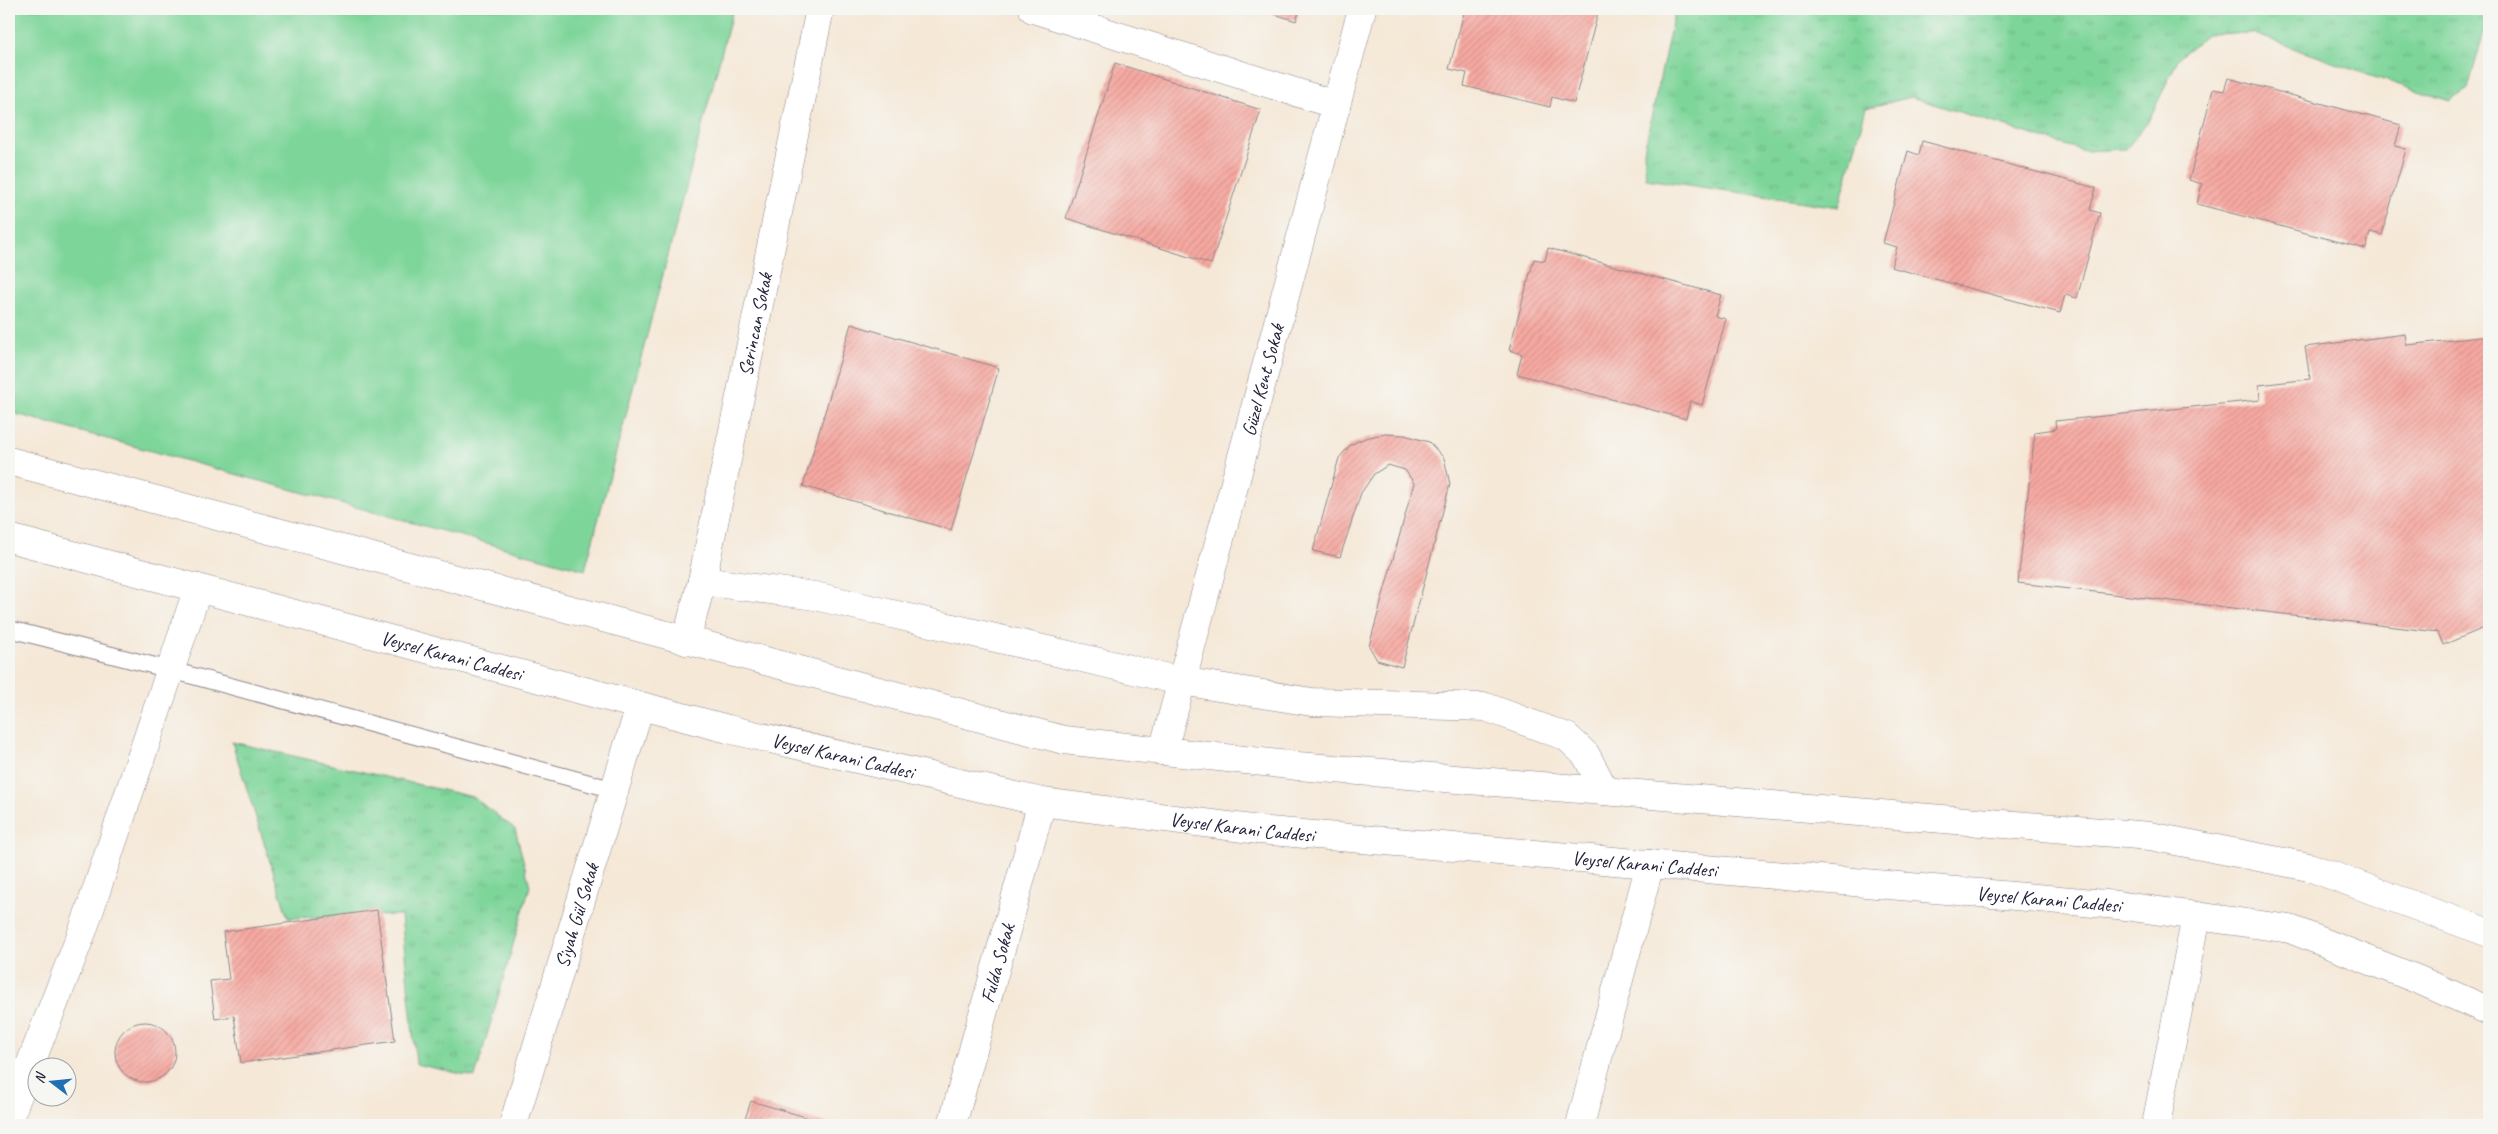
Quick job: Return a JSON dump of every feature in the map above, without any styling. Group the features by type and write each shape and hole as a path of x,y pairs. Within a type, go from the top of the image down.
{"main road":[{"name":"Serincan Sokak","path":"686,641 702,581 820,9"},
{"path":"1033,9 1336,105"},
{"name":"Güzel Kent Sokak","path":"1163,751 1362,9"},
{"path":"9,461 1064,740 1298,766 2150,836 2309,867 2489,933"},
{"name":"Veysel Karani Caddesi","path":"9,538 728,729 1042,802 1259,830 2117,905 2290,929 2419,980 2489,1011"},
{"path":"702,581 815,596 1182,681 1312,702 1486,707 1567,737 1586,755 1605,791"},
{"path":"9,1118 83,930 198,588"},
{"name":"Siyah Gül Sokak","path":"513,1125 640,706"},
{"name":"Fulda Sokak","path":"952,1125 1042,802"},
{"path":"1580,1125 1650,864"},
{"path":"2156,1125 2196,916"}],"lane":[{"path":"9,629 171,670 615,790"}],"green space":[{"path":"9,9 733,9 585,570 9,412"},
{"path":"1675,9 2489,9 2489,13 2468,89 2450,101 2368,75 2252,33 2208,34 2179,57 2148,122 2126,149 2084,151 1911,97 1866,108 1839,207 1646,179 1644,151"},
{"path":"232,742 473,797 515,829 530,886 475,1077 416,1064 401,915 288,918"}],"building":[{"path":"1259,9 1300,9 1296,21"},
{"path":"1465,9 1599,9 1574,103 1552,97 1550,107 1464,86 1467,73 1449,69"},
{"path":"1115,63 1261,110 1211,264 1066,218"},
{"path":"2228,78 2401,125 2395,146 2406,149 2382,235 2370,232 2366,249 2197,204 2202,184 2189,180 2213,89 2224,91"},
{"path":"1922,141 2096,188 2090,210 2100,213 2077,298 2065,295 2060,313 1891,267 1897,247 1883,243 1908,151 1919,155"},
{"path":"1548,248 1721,295 1715,316 1726,319 1702,405 1690,401 1686,419 1517,374 1522,354 1509,350 1534,259 1545,261"},
{"path":"851,324 999,368 951,530 803,486"},
{"path":"2405,334 2407,345 2489,336 2489,626 2443,645 2438,632 2018,583 2035,432 2056,429 2055,421 2260,400 2259,385 2310,379 2305,347"},
{"path":"1384,434 1404,435 1429,442 1444,458 1450,484 1402,667 1377,660 1369,646 1414,483 1405,470 1388,465 1374,474 1361,493 1340,557 1313,551 1339,458 1350,445 1365,438"},
{"path":"377,910 395,1041 241,1063 234,1016 215,1019 210,981 229,979 223,932"},
{"path":"145,1022 162,1027 170,1035 175,1052 170,1069 162,1077 145,1082 128,1077 120,1069 115,1052 120,1035 128,1027"},
{"path":"751,1101 826,1123 825,1125 743,1125"}]}
